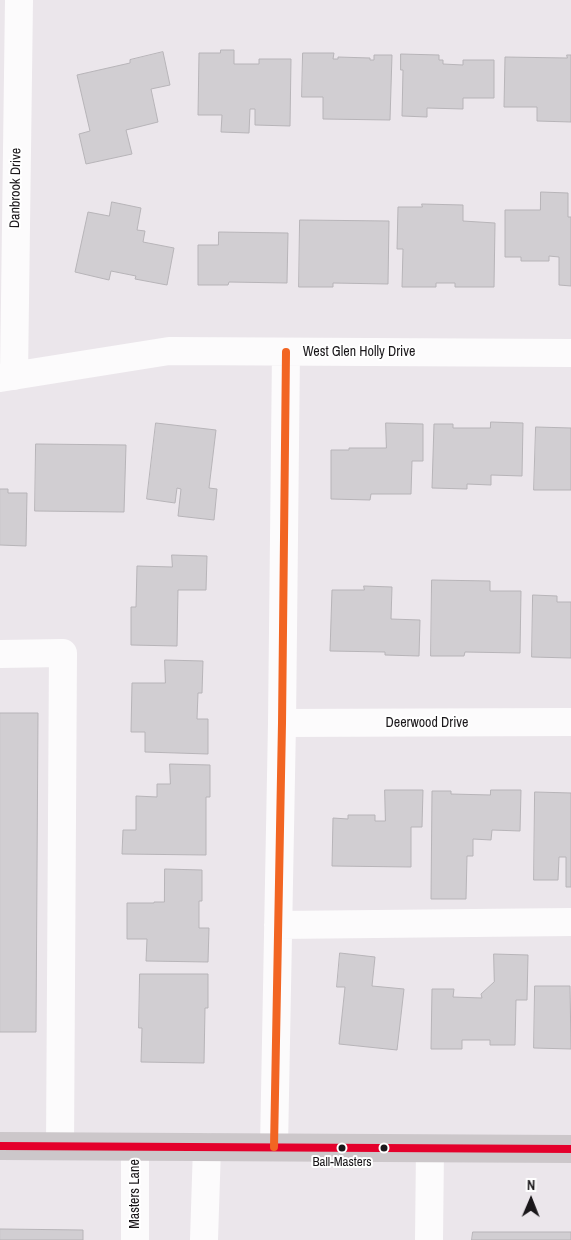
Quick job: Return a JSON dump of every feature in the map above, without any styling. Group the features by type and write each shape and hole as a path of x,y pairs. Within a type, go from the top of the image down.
{"main road":[{"path":"0,1146 571,1149"}],"street":[{"name":"Danbrook Drive","path":"7,377 19,0"},
{"name":"West Glen Holly Drive","path":"7,377 169,351 571,353"},
{"path":"274,1147 282,723 286,352"},
{"path":"0,654 62,653 60,1146"},
{"name":"Deerwood Drive","path":"282,723 571,722"},
{"path":"278,926 571,922"},
{"name":"Masters Lane","path":"135,1147 135,1240"},
{"path":"204,1240 206,1147"},
{"path":"429,1240 430,1149"}],"building":[{"path":"221,50 234,50 234,64 259,64 259,59 291,59 290,126 255,125 255,109 250,109 249,133 221,132 222,115 198,115 199,53 220,53"},
{"path":"163,52 170,85 151,89 158,122 126,130 132,154 86,164 79,134 90,131 77,75 130,63 130,60"},
{"path":"303,53 334,53 333,59 338,59 338,57 370,58 370,60 374,60 374,55 392,55 390,120 323,119 323,97 302,97"},
{"path":"401,54 439,55 439,60 443,60 443,64 463,65 463,60 494,60 494,98 463,98 463,109 427,108 427,117 402,116 403,70 401,70"},
{"path":"567,55 571,55 571,122 537,121 537,107 504,107 505,57 567,58"},
{"path":"541,192 568,193 568,217 571,217 571,286 559,285 559,257 549,256 549,261 521,261 521,257 505,257 505,210 540,210"},
{"path":"112,202 141,208 137,230 145,231 143,242 174,248 167,285 135,279 136,276 111,271 109,280 75,272 88,212 109,216"},
{"path":"422,204 463,205 463,221 495,223 494,287 455,287 455,283 436,283 436,287 402,287 403,249 397,249 398,207 422,207"},
{"path":"300,220 389,221 388,284 333,283 333,287 299,287"},
{"path":"219,232 288,233 287,283 229,282 228,285 198,285 198,245 218,245"},
{"path":"491,422 523,423 522,476 491,475 491,485 467,484 467,489 432,488 434,424 453,424 453,428 490,428"},
{"path":"156,423 216,430 209,488 217,489 214,520 178,516 181,489 177,488 175,503 147,499"},
{"path":"386,423 423,424 423,461 412,461 411,494 371,494 370,500 331,499 331,450 386,448"},
{"path":"536,427 571,428 571,490 534,490"},
{"path":"36,444 126,445 124,512 35,511"},
{"path":"0,489 8,489 8,493 27,493 26,546 0,545"},
{"path":"172,555 207,556 206,590 178,590 177,646 131,645 131,607 136,607 137,566 172,567"},
{"path":"432,580 490,581 490,591 521,591 520,653 465,652 464,656 431,656"},
{"path":"364,586 392,587 391,619 420,620 419,656 385,655 385,652 330,651 332,590 364,590"},
{"path":"533,595 557,596 557,602 571,602 571,658 532,657"},
{"path":"165,660 203,661 202,693 198,693 197,719 208,719 208,754 145,752 145,732 131,732 132,683 165,683"},
{"path":"0,713 38,713 36,1032 0,1032"},
{"path":"170,764 210,765 210,797 206,797 206,855 122,854 123,830 136,830 136,796 157,797 157,784 170,784"},
{"path":"385,790 423,790 422,827 411,827 411,867 332,866 333,818 348,819 348,815 375,815 375,821 385,821"},
{"path":"491,790 521,790 520,831 492,830 491,840 473,839 473,856 467,856 466,899 431,899 432,791 451,791 451,794 490,795"},
{"path":"535,792 571,793 571,887 566,887 566,857 559,857 558,880 534,880"},
{"path":"165,869 202,870 202,901 199,901 199,928 209,928 208,962 146,961 147,939 127,939 127,903 164,902"},
{"path":"340,953 375,957 372,986 404,989 397,1050 339,1044 345,987 337,987"},
{"path":"494,954 528,955 527,1000 516,1000 515,1045 490,1045 490,1040 462,1040 462,1049 431,1049 432,989 454,989 453,997 482,998 481,994 494,982"},
{"path":"140,974 208,974 208,1008 205,1008 204,1063 141,1062 142,1028 139,1028"},
{"path":"535,986 570,986 571,1049 534,1048"},
{"path":"0,1229 83,1230 83,1240 0,1240"},
{"path":"473,1232 571,1232 571,1240 472,1240"}],"transit line":[{"path":"274,1147 282,723 286,352"},
{"path":"0,1146 571,1149"}],"place":[{"name":"Ball-Masters","path":"342,1148"}]}
